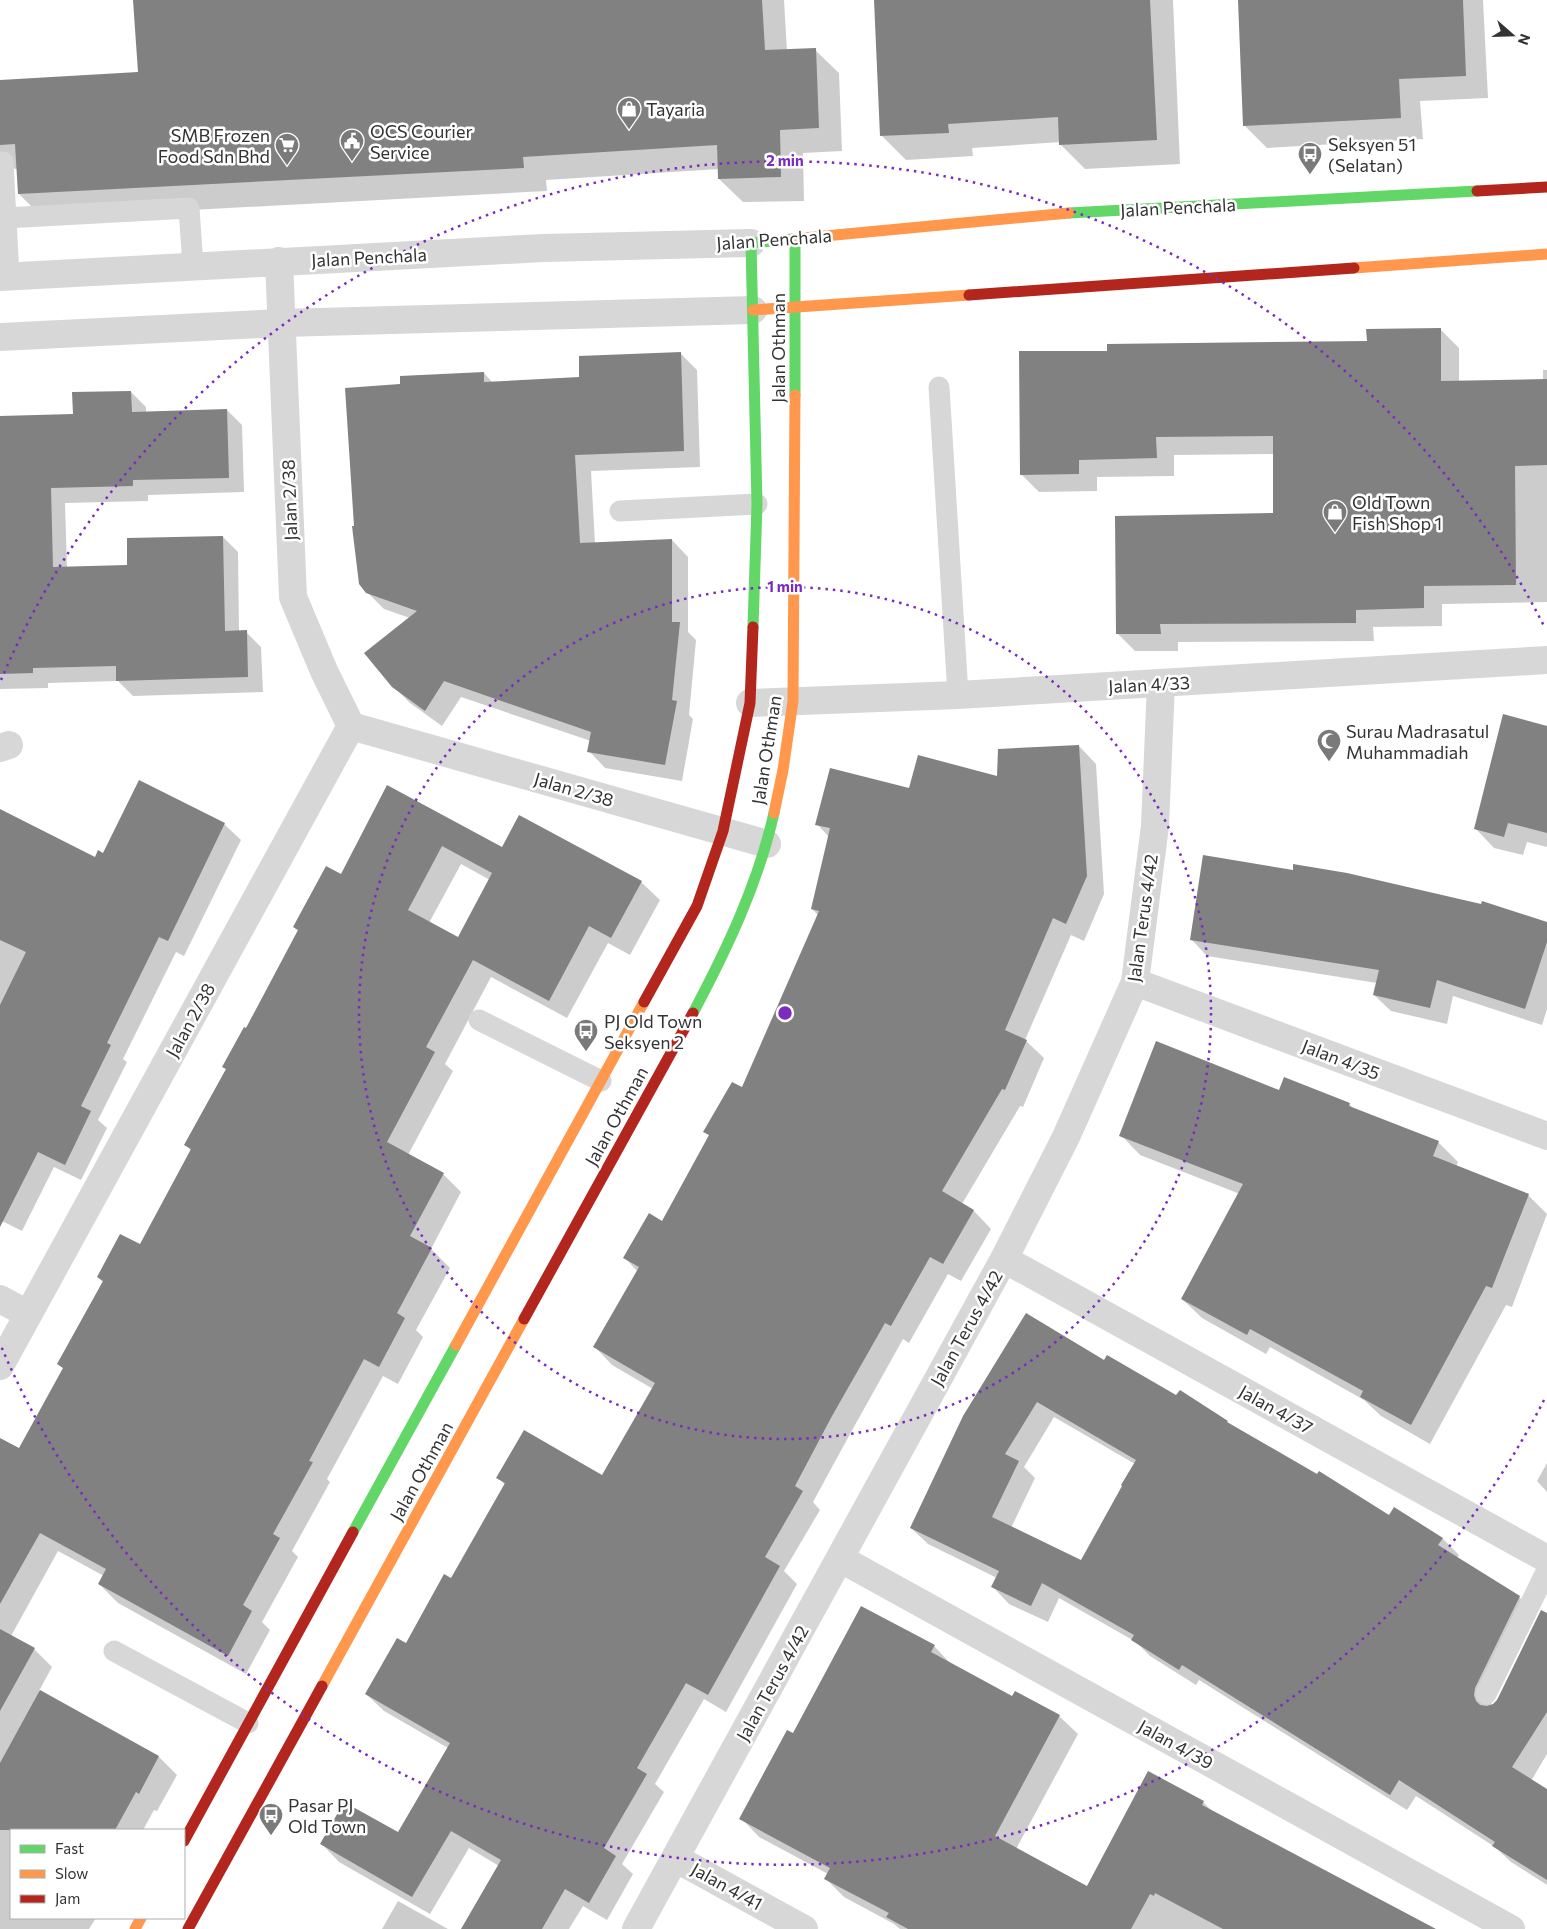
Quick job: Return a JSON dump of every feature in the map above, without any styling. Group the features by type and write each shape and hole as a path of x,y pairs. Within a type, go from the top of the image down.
{"main road":[{"name":"Jalan Penchala","path":"751,243 1046,214 1547,187"},
{"name":"Jalan Othman","path":"188,1929 694,1011 744,912 767,844 783,770 793,701 795,240"},
{"name":"Jalan Othman","path":"185,1839 697,906 723,831 750,704 757,504 751,243"},
{"path":"753,310 1547,254"}],"street":[{"name":"Jalan Penchala","path":"4,277 543,248 751,243"},
{"name":"Jalan 2/38","path":"279,261 293,597 324,671 351,726 767,844"},
{"path":"0,337 282,323 753,310"},
{"name":"Jalan 4/33","path":"750,704 958,695 1547,660"},
{"name":"Jalan Terus 4/42","path":"636,1929 841,1559 1004,1259 1066,1137 1135,982 1155,826 1161,683"},
{"name":"Jalan 2/38","path":"0,1366 351,726"},
{"name":"Jalan 4/35","path":"1135,982 1547,1136"},
{"name":"Jalan 4/37","path":"1004,1259 1547,1559"},
{"path":"0,1299 28,1314"},
{"name":"Jalan 4/39","path":"841,1559 1511,1929"},
{"name":"Jalan 4/41","path":"675,1858 804,1929"}],"lane":[{"path":"3,162 5,218 4,277"},
{"path":"5,218 189,208 193,266"},
{"path":"939,387 958,695"},
{"path":"620,511 757,504"},
{"path":"479,1020 601,1081"},
{"path":"1486,1694 1547,1570"},
{"path":"114,1651 248,1723"}],"building":[{"path":"133,0 762,0 765,50 816,48 819,128 780,130 781,177 718,179 717,145 523,157 524,168 18,194 15,144 0,145 0,80 138,72"},
{"path":"874,0 1150,0 1157,140 1059,145 1058,117 948,124 949,133 880,136"},
{"path":"1238,0 1463,0 1466,76 1399,79 1401,118 1243,126"},
{"path":"1441,328 1441,381 1547,379 1547,465 1515,466 1516,585 1424,586 1424,608 1356,610 1356,623 1160,624 1161,634 1116,634 1115,516 1273,513 1273,436 1156,437 1157,458 1079,460 1079,474 1020,475 1019,351 1107,351 1107,344 1367,341 1366,329"},
{"path":"681,352 684,451 575,455 580,543 672,539 672,622 680,622 672,700 677,701 665,765 587,752 591,732 444,681 425,711 392,687 364,653 417,611 366,593 359,584 352,526 354,526 345,388 400,384 400,376 484,372 484,382 579,377 579,356"},
{"path":"131,391 132,412 227,409 229,478 133,480 133,486 51,488 53,567 127,565 127,538 223,536 225,631 247,630 248,677 116,681 116,666 33,668 33,673 0,674 0,416 73,414 72,392"},
{"path":"1503,714 1547,726 1547,833 1508,823 1504,837 1474,829"},
{"path":"1079,745 1087,876 1066,924 1053,918 1005,1030 1027,1040 1005,1090 1002,1089 942,1191 974,1210 943,1264 930,1257 891,1326 885,1323 832,1416 795,1486 803,1491 765,1557 780,1566 708,1695 686,1683 637,1768 647,1774 604,1848 616,1856 589,1903 565,1889 542,1929 461,1929 501,1860 451,1831 412,1897 320,1844 344,1802 398,1832 450,1743 365,1694 397,1638 406,1643 444,1574 451,1578 505,1483 496,1478 524,1430 602,1475 655,1383 593,1347 639,1267 623,1258 649,1213 662,1221 709,1135 703,1132 732,1082 742,1087 819,911 811,909 830,828 815,825 830,768 909,788 918,755 997,776 998,749"},
{"path":"139,780 225,823 168,941 159,937 107,1043 111,1045 81,1106 91,1111 65,1165 38,1152 0,1227 0,1005 26,952 0,940 0,809 95,857 98,850 103,853"},
{"path":"387,785 502,847 519,815 642,881 611,938 589,926 549,1001 473,960 426,1047 435,1052 387,1142 444,1173 410,1236 432,1248 397,1313 405,1318 379,1367 364,1359 309,1461 313,1462 273,1534 280,1538 243,1605 252,1611 228,1656 98,1584 106,1569 40,1533 0,1604 0,1438 19,1448 63,1368 57,1364 103,1281 97,1277 120,1234 140,1244 191,1149 184,1145 226,1069 222,1067 244,1027 246,1028 298,930 293,927 326,866 341,874","holes":["442,846 492,873 458,937 408,910"]},
{"path":"1203,855 1293,870 1293,864 1347,873 1481,904 1482,901 1547,922 1547,942 1525,1009 1437,980 1430,1008 1373,995 1379,970 1190,940"},
{"path":"1156,1041 1279,1090 1284,1077 1350,1103 1349,1106 1439,1141 1433,1156 1529,1194 1492,1288 1486,1286 1411,1425 1360,1397 1363,1391 1250,1329 1247,1335 1181,1299 1243,1184 1119,1136"},
{"path":"1026,1313 1104,1360 1107,1355 1176,1395 1180,1390 1227,1422 1317,1474 1319,1471 1389,1515 1394,1507 1443,1538 1438,1545 1520,1596 1475,1688 1474,1695 1480,1705 1487,1706 1497,1700 1541,1610 1547,1613 1547,1712 1512,1767 1547,1789 1547,1880 1492,1846 1495,1842 1399,1780 1390,1795 1182,1665 1179,1670 1131,1640 1134,1635 1042,1583 1031,1606 991,1587 999,1571 910,1528 963,1416","holes":["1037,1402 1136,1460 1081,1560 992,1517 1019,1461 1005,1454"]},
{"path":"861,1606 935,1645 931,1652 1012,1696 1015,1691 1060,1715 995,1836 1087,1886 1148,1771 1204,1801 1202,1805 1436,1929 1223,1929 1155,1893 1154,1896 1150,1894 1131,1929 908,1929 886,1917 889,1913 824,1879 830,1868 739,1819 787,1730 793,1733"},
{"path":"0,1629 35,1648 0,1711"},
{"path":"40,1690 159,1756 139,1794 136,1792 116,1829 0,1830 0,1763"}],"traffic: fast":[{"path":"1069,213 1477,191"},
{"path":"753,627 757,504 751,243 793,239"},
{"path":"795,240 795,395"},
{"path":"693,1013 718,965 740,916 759,865 774,813"},
{"path":"353,1532 456,1345"}],"traffic: slow":[{"path":"793,239 1069,213"},
{"path":"1354,268 1547,254"},
{"path":"753,310 969,295"},
{"path":"774,813 783,770 793,701 795,395"},
{"path":"456,1345 644,1002"},
{"path":"322,1686 524,1319"},
{"path":"135,1929 140,1919"}],"traffic: jam":[{"path":"1477,191 1547,187"},
{"path":"969,295 1354,268"},
{"path":"644,1002 697,906 723,831 750,703 753,627"},
{"path":"524,1319 693,1013"},
{"path":"185,1839 353,1532"},
{"path":"188,1929 322,1686"}],"place":[{"name":"Tayaria","path":"629,130"},
{"name":"OCS Courier Service","path":"352,162"},
{"name":"SMB Frozen Food Sdn Bhd","path":"287,166"},
{"name":"Seksyen 51 (Selatan)","path":"1310,175"},
{"name":"Old Town Fish Shop 1","path":"1335,533"},
{"name":"Surau Madrasatul Muhammadiah","path":"1329,762"},
{"name":"PJ Old Town Seksyen 2","path":"586,1052"},
{"name":"Pasar PJ Old Town","path":"271,1836"}]}
